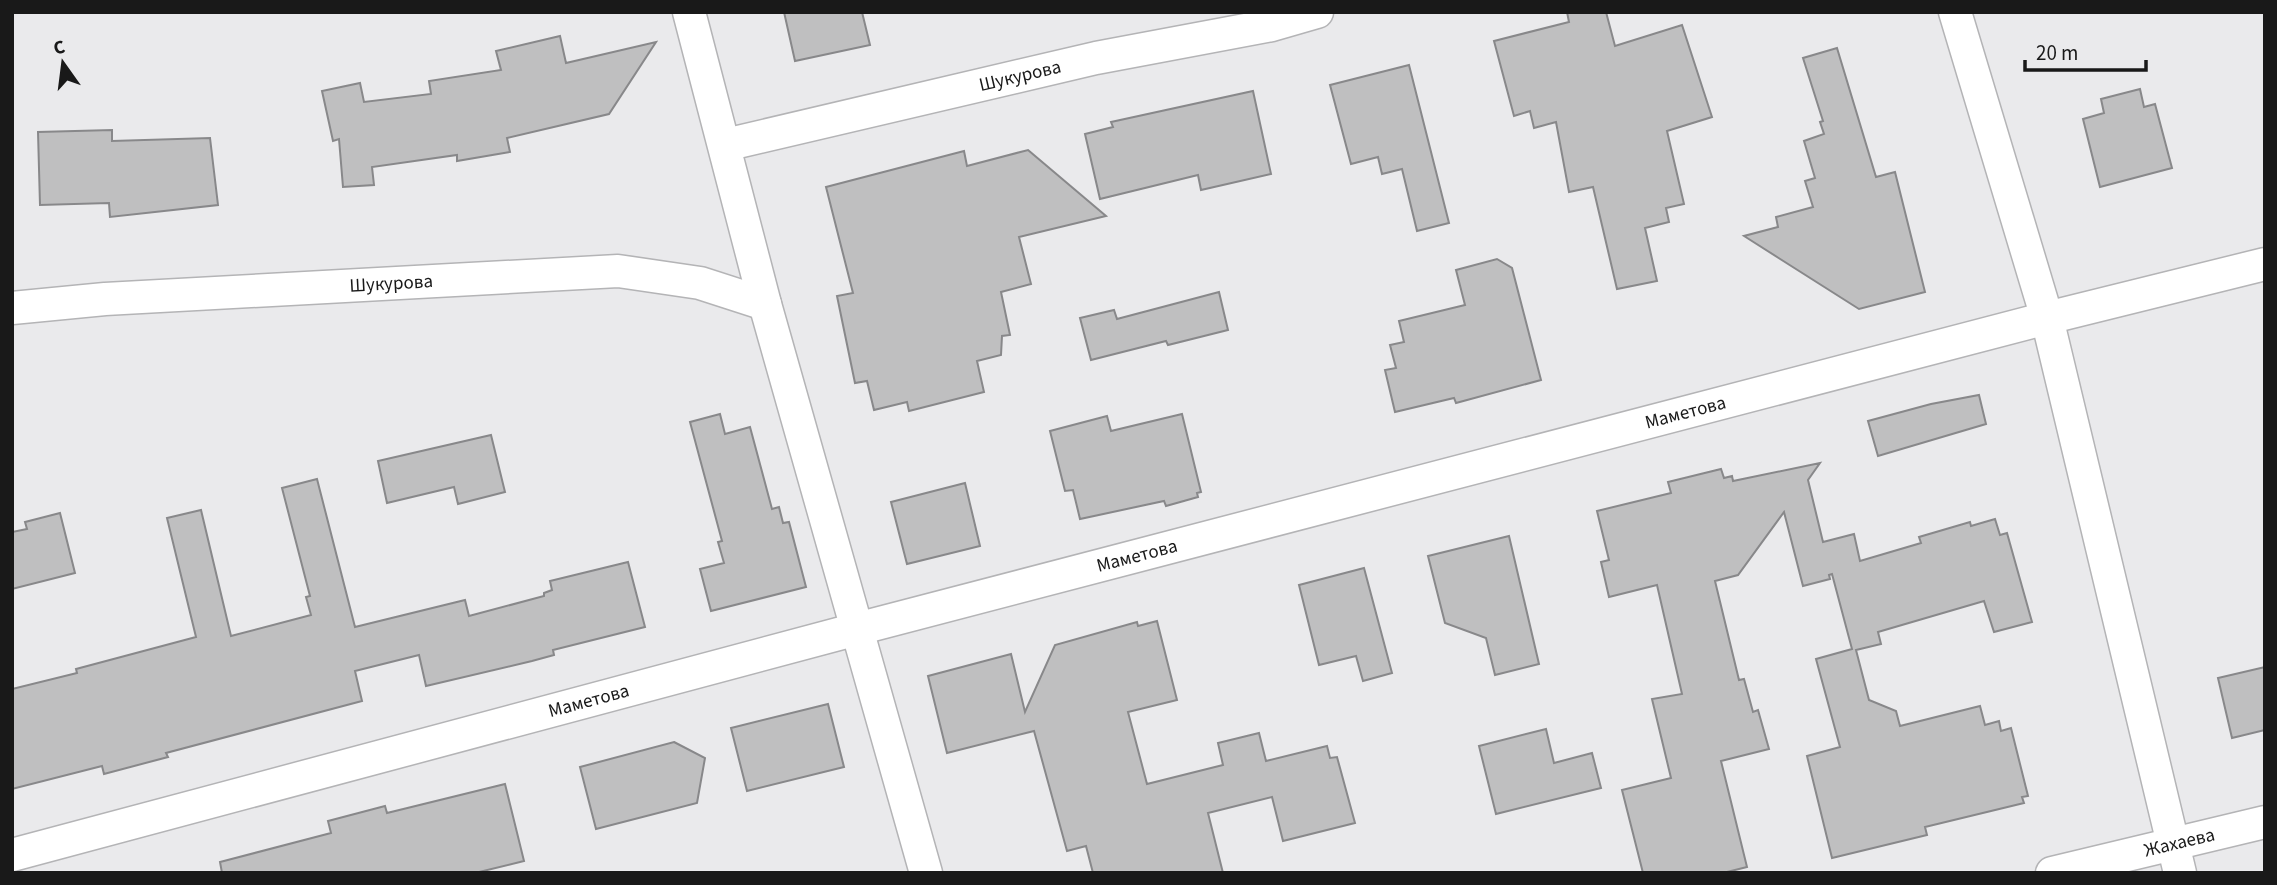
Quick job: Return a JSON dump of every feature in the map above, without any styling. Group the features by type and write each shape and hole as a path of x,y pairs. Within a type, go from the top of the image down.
{"street":[{"path":"689,12 765,304 926,873"},
{"name":"Шукурова","path":"725,145 1096,58 1272,25 1317,12"},
{"path":"1955,12 2047,318 2177,858"},
{"name":"Маметова","path":"12,855 858,629 2047,318 2265,264"},
{"name":"Шукурова","path":"12,308 119,298 618,271 700,282 765,304"},
{"name":"Жахаева","path":"2052,873 2177,858 2265,821"}],"building":[{"path":"784,12 862,12 870,45 795,61"},
{"path":"1567,12 1606,12 1615,46 1682,25 1712,117 1667,131 1684,204 1666,208 1669,222 1645,228 1657,281 1617,289 1593,187 1569,192 1556,122 1534,128 1530,111 1514,116 1494,41 1569,22"},
{"path":"560,36 566,63 656,42 609,114 507,138 510,152 457,161 457,155 372,167 374,185 343,187 339,139 333,141 322,91 360,83 364,102 431,94 429,81 501,70 496,51"},
{"path":"1837,48 1876,177 1895,172 1925,292 1859,309 1744,236 1778,227 1776,217 1813,207 1805,181 1815,178 1804,141 1824,134 1820,122 1823,121 1803,58"},
{"path":"1409,65 1449,223 1417,231 1402,169 1382,174 1378,157 1351,164 1330,85"},
{"path":"2140,89 2144,107 2155,104 2172,168 2100,187 2083,119 2104,113 2101,99"},
{"path":"1253,91 1271,174 1201,190 1198,175 1100,199 1085,134 1113,127 1111,122"},
{"path":"112,130 112,141 210,138 218,205 110,217 109,203 40,205 38,132"},
{"path":"1028,150 1106,216 1019,237 1031,284 1001,292 1010,335 1002,336 1001,355 977,361 984,392 909,411 907,402 874,410 867,381 855,383 837,296 853,293 826,187 964,151 967,166"},
{"path":"1497,259 1512,268 1541,380 1456,403 1454,398 1395,412 1385,370 1396,368 1390,345 1404,342 1399,321 1465,305 1456,270"},
{"path":"1219,292 1228,330 1168,345 1166,341 1091,360 1080,318 1114,310 1117,319"},
{"path":"1979,395 1986,424 1878,456 1868,421 1931,404"},
{"path":"720,414 725,434 750,427 772,509 779,507 783,523 789,522 806,587 711,611 700,569 724,563 718,542 722,541 690,422"},
{"path":"1182,414 1201,492 1197,493 1198,497 1166,506 1164,501 1080,519 1073,490 1065,491 1050,431 1107,416 1111,431"},
{"path":"491,435 505,492 458,504 454,487 387,503 378,461"},
{"path":"1820,463 1808,480 1823,542 1854,534 1860,561 1921,543 1919,537 1970,522 1971,526 1995,519 2000,535 2007,533 2032,622 1994,632 1984,601 1878,632 1881,644 1856,650 1869,700 1896,711 1900,726 1980,706 1985,725 1999,721 2001,731 2011,728 2028,796 2022,797 2024,803 1925,827 1927,835 1832,858 1807,756 1840,747 1816,659 1852,649 1832,574 1829,575 1830,579 1803,586 1784,512 1738,575 1715,581 1739,680 1744,679 1753,712 1758,710 1769,749 1721,761 1747,867 1723,873 1643,873 1622,790 1671,778 1652,699 1682,694 1657,585 1609,597 1601,562 1609,560 1597,511 1671,493 1668,482 1721,469 1724,478 1732,476 1733,481"},
{"path":"317,479 355,627 465,600 469,616 544,596 544,593 552,590 550,581 628,562 645,627 553,650 554,655 532,661 426,686 419,655 355,671 362,701 166,753 168,757 104,774 102,766 12,789 12,689 77,673 76,669 196,637 167,518 201,510 231,636 311,615 306,597 310,596 282,488"},
{"path":"965,483 980,546 907,564 891,502"},
{"path":"60,513 75,573 12,589 12,532 27,529 25,522"},
{"path":"1509,536 1539,664 1495,675 1486,638 1445,623 1428,556"},
{"path":"1364,568 1392,673 1363,681 1356,656 1319,665 1299,585"},
{"path":"1157,621 1177,700 1128,712 1147,784 1223,765 1218,743 1259,733 1266,761 1327,746 1330,758 1337,757 1355,823 1283,841 1272,797 1208,813 1223,873 1093,873 1086,846 1067,851 1034,731 947,753 928,676 1011,654 1025,712 1055,645 1137,622 1138,626"},
{"path":"2265,667 2265,730 2232,738 2218,678"},
{"path":"828,704 844,767 747,791 731,728"},
{"path":"1546,729 1554,763 1592,753 1601,788 1496,814 1479,746"},
{"path":"674,742 705,758 697,803 596,829 580,767"},
{"path":"505,784 524,861 475,873 222,873 220,862 331,833 328,821 385,806 387,813"}]}
